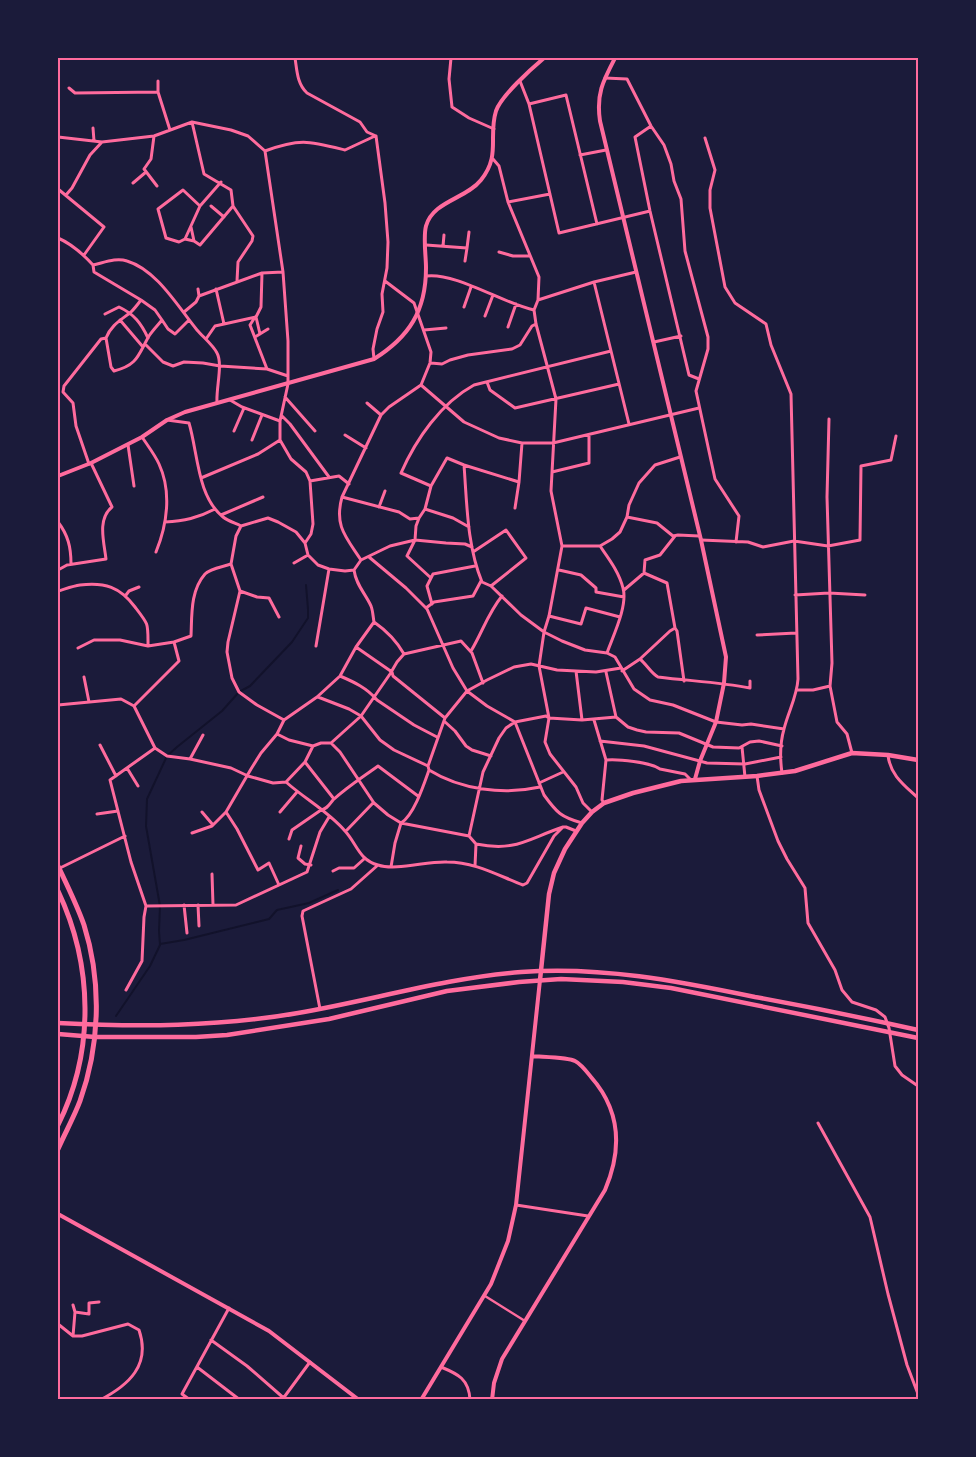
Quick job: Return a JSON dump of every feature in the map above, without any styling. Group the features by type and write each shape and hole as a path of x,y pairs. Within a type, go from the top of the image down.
{"highway":[{"path":"58,868 78,909 88,942 95,979 96,1025 88,1075 80,1100 58,1149"},
{"path":"58,891 68,915 81,964 85,1008 84,1036 78,1074 71,1097 58,1125"}],"main road":[{"path":"540,980 551,883 576,831 592,812 604,803 633,792 693,780 757,776 795,771 852,754 888,755 918,760"},
{"path":"58,1023 96,1025 210,1024 262,1019 474,977 542,971 566,971 644,976 918,1030"},
{"path":"58,1034 95,1037 227,1036 324,1020 447,991 540,980 566,979 644,984 918,1038"}],"street":[{"path":"295,58 299,81 307,93 360,122 367,132 376,136"},
{"path":"451,58 449,79 452,107 469,118 494,129"},
{"path":"58,476 90,464 142,437 167,420 217,402 374,359 390,349 405,335 418,313 426,276 426,226 436,210 468,191 480,181 493,159 494,129 500,102 544,58"},
{"path":"606,760 641,763 685,774 693,780 716,722 724,683 726,657 700,538 598,110 598,100 605,78 616,58"},
{"path":"605,78 627,80 651,126 664,145 681,199 685,251 708,337 708,349 696,391 715,479 739,516 736,542"},
{"path":"158,81 158,92 170,130"},
{"path":"520,82 529,104 559,233 650,211"},
{"path":"69,88 75,93 158,92"},
{"path":"529,104 566,95 597,224"},
{"path":"192,122 204,174 221,182 231,190 233,206 253,236 252,241 238,262 237,281"},
{"path":"58,137 102,142 154,136 192,122 231,130 248,136 265,152 283,272 288,341 288,384 280,421 280,440 291,460 306,472 310,481 313,524 311,534 305,543"},
{"path":"651,126 635,137 650,211 689,375 699,379"},
{"path":"93,128 94,141"},
{"path":"154,136 151,159 144,169 157,186"},
{"path":"265,152 287,143 299,141 345,150 376,136"},
{"path":"374,359 375,339 383,312 382,294 387,268 385,203 376,136"},
{"path":"705,138 716,170 710,190 710,208 725,287 735,303 766,324 771,345 791,394 798,679 797,690 784,729 781,757 782,773"},
{"path":"66,195 72,188 90,155 102,142"},
{"path":"580,155 606,150"},
{"path":"493,159 499,166 508,202 539,277 538,300 534,310 556,399 550,491 562,546 559,570 544,632 539,666 549,718 545,742 547,749 576,787 583,803 592,812"},
{"path":"133,183 146,172"},
{"path":"200,206 183,190 158,208 166,238 179,242 185,238 200,206 221,182"},
{"path":"58,189 104,227 84,255"},
{"path":"508,202 550,194"},
{"path":"211,206 224,217"},
{"path":"185,238 200,245 233,206"},
{"path":"190,227 194,241"},
{"path":"465,261 469,232"},
{"path":"443,246 444,235"},
{"path":"58,238 67,242 84,255 93,265 94,272 155,310 168,329 175,334 189,320"},
{"path":"426,245 467,248"},
{"path":"499,252 513,256 530,256"},
{"path":"93,265 126,260 142,268 174,298 189,320 217,352 220,366 217,402"},
{"path":"198,296 262,272 283,272"},
{"path":"262,272 260,307 250,325 267,369"},
{"path":"538,300 594,282 636,272"},
{"path":"426,276 434,275 534,310"},
{"path":"361,560 340,526 338,511 342,497 381,415 422,385 430,364 431,352 414,303 385,281"},
{"path":"594,282 629,424"},
{"path":"464,307 471,287"},
{"path":"184,312 196,302 198,289"},
{"path":"216,289 224,324"},
{"path":"485,316 493,295"},
{"path":"141,300 109,331 106,338 111,367 114,371 126,368 133,363 148,338 162,320"},
{"path":"508,327 516,304"},
{"path":"105,314 119,307 130,312 148,338"},
{"path":"206,340 215,326 256,317"},
{"path":"256,317 260,334"},
{"path":"120,320 144,346 163,362 173,366 184,362 203,362 220,366 267,369 288,376"},
{"path":"430,364 442,364 468,355 512,349 520,345 532,326 536,324"},
{"path":"424,330 446,328"},
{"path":"255,337 268,329"},
{"path":"654,342 681,336"},
{"path":"58,570 71,564 106,558 102,530 107,511 112,507 90,464 76,426 74,403 63,392 64,386 101,339 106,338"},
{"path":"431,486 401,473 423,432 462,392 474,385 611,351"},
{"path":"487,382 490,390 515,408 619,384"},
{"path":"422,385 464,422 499,438 522,443 553,443 699,408"},
{"path":"285,397 315,431"},
{"path":"230,399 244,408 280,421"},
{"path":"368,403 381,415"},
{"path":"234,431 244,408"},
{"path":"252,440 262,415"},
{"path":"282,416 329,477"},
{"path":"829,419 827,497 832,663 830,686 837,722 847,734 852,754"},
{"path":"167,420 189,423 201,478 215,509 221,515 241,526 268,518 296,532 305,543 308,555 318,565 329,569 354,570 361,560 390,546 415,540 446,544 465,544 472,547"},
{"path":"345,435 366,448"},
{"path":"552,472 589,463 589,435"},
{"path":"627,517 657,522 673,536 748,542 763,547 794,541 828,546 860,540 861,466 891,460 896,436"},
{"path":"142,437 159,463 167,484 164,533 156,552"},
{"path":"201,478 258,454 280,440"},
{"path":"515,508 522,443"},
{"path":"128,444 134,486"},
{"path":"562,546 600,546 620,532 627,517 629,505 639,484 655,464 680,457"},
{"path":"431,578 407,556 415,540 416,526 425,509 431,486 447,458 464,466 519,482"},
{"path":"464,466 469,528 475,566 481,580 491,586 521,615 544,632 562,641 585,650 615,657 634,688 650,700 673,705 716,722 742,725 751,724 784,729"},
{"path":"310,481 339,476 349,484"},
{"path":"379,507 385,491"},
{"path":"221,515 263,497"},
{"path":"342,497 398,512 410,518 419,518"},
{"path":"165,522 192,519 215,509"},
{"path":"425,509 453,518 469,528"},
{"path":"58,522 66,533 71,550 71,564"},
{"path":"241,526 236,536 231,564 240,591 227,652 232,678 239,692 256,705 284,720"},
{"path":"473,552 506,530 526,558 491,586"},
{"path":"624,590 644,573 645,560 660,556 675,536"},
{"path":"600,546 614,566 624,590 620,617 607,654"},
{"path":"294,564 308,555"},
{"path":"369,557 406,588 426,608 453,668 467,691 487,706 515,722 544,796 563,817 582,823"},
{"path":"78,648 94,640 120,640 148,646 174,642 191,636 192,605 197,589 206,574 231,564"},
{"path":"432,604 427,586 433,574 475,566"},
{"path":"316,646 329,569"},
{"path":"354,570 359,588 371,607 374,622 397,641 404,654"},
{"path":"559,570 581,575 596,588 596,592 624,597"},
{"path":"644,573 667,583 677,631 684,680"},
{"path":"426,608 432,604 473,596 481,580"},
{"path":"58,591 80,585 103,585 115,588 126,595 148,624 148,646"},
{"path":"126,595 129,591 139,587"},
{"path":"240,591 257,597 269,598 279,617"},
{"path":"796,595 829,593 865,595"},
{"path":"471,651 486,620 502,596"},
{"path":"549,616 582,624 586,608 620,617"},
{"path":"192,833 213,825 226,812 262,753 277,734 284,720 317,697 340,676 356,647 374,622"},
{"path":"391,867 401,823 406,820 418,796 444,719 467,691 514,667 531,664 557,670 606,672 622,670 640,659 675,628"},
{"path":"757,635 796,633"},
{"path":"331,744 360,716 404,654 461,641 471,651 483,683"},
{"path":"134,706 179,661 174,642"},
{"path":"356,647 392,672 401,683 444,719 472,750 491,756"},
{"path":"640,659 658,677 724,683 750,688 750,681"},
{"path":"576,671 582,720"},
{"path":"606,672 616,717 628,727 646,732 680,733 713,746 725,748 742,747 750,742 759,741 782,746"},
{"path":"340,676 355,682 414,725 437,737"},
{"path":"84,678 89,702"},
{"path":"797,690 813,690 830,686"},
{"path":"317,697 344,706 360,716 380,740 452,782 480,788 522,791 540,785 563,772"},
{"path":"58,705 121,699 134,706 155,748 167,756 231,768 248,776 273,783 286,782 305,762 313,746"},
{"path":"469,836 483,772 499,738 506,728 515,722 546,716 549,718 582,720 616,717"},
{"path":"594,720 606,760 602,800 604,803"},
{"path":"277,734 289,740 313,746 321,743 331,744 340,752 374,803 388,815 401,823 469,836 476,844 475,866"},
{"path":"190,759 204,735"},
{"path":"600,741 644,746 707,763 745,764 781,757"},
{"path":"100,745 116,776"},
{"path":"742,747 745,777"},
{"path":"126,990 142,961 146,906 110,780 155,748"},
{"path":"888,755 889,764 895,777 918,798"},
{"path":"305,762 334,799"},
{"path":"289,839 292,830 325,809 334,799 378,766 418,796"},
{"path":"128,768 138,786"},
{"path":"757,776 759,790 778,841 805,888 808,923 835,970 842,990 852,1002 876,1010 885,1017 889,1028 895,1066 902,1075 918,1086"},
{"path":"286,782 346,831 364,859 378,866 391,867 433,862 461,863 475,866 523,884 527,883 554,836 562,827"},
{"path":"280,812 297,792"},
{"path":"346,831 374,803"},
{"path":"97,814 118,811"},
{"path":"202,812 213,825"},
{"path":"226,812 258,870 269,863 279,885"},
{"path":"146,906 236,905 307,872 320,832 329,817"},
{"path":"476,844 513,846 562,827 576,831"},
{"path":"58,868 125,836"},
{"path":"301,846 298,858 305,864 310,864"},
{"path":"333,871 339,868 354,868 364,859"},
{"path":"320,1009 302,916 303,911 351,889 378,866"},
{"path":"212,874 213,905"},
{"path":"184,905 187,933"},
{"path":"198,905 199,926"},
{"path":"421,1400 485,1296 500,1266 505,1250 516,1205 540,980"},
{"path":"492,1400 497,1371 502,1359 605,1190 612,1172 616,1148 615,1123 603,1092 594,1081 574,1061 532,1056"},
{"path":"818,1123 870,1217 888,1294 918,1394"},
{"path":"516,1205 588,1216"},
{"path":"58,1214 269,1331 359,1400"},
{"path":"485,1296 525,1321"},
{"path":"75,1312 89,1314 89,1303 99,1302"},
{"path":"73,1305 75,1312 73,1336"},
{"path":"190,1400 182,1394 229,1308"},
{"path":"58,1324 73,1336 82,1336 128,1324 139,1330 142,1345 139,1369 128,1380 100,1400"},
{"path":"211,1340 284,1399 310,1362"},
{"path":"196,1367 240,1400"},
{"path":"441,1367 452,1371 464,1381 469,1387 470,1400"}],"waterway":[{"path":"116,1016 150,966 160,945 160,906 146,826 147,799 167,756 222,711 239,692 250,686 292,642 308,618 306,585"},
{"path":"160,944 269,919 277,910 309,903 338,890"}]}
